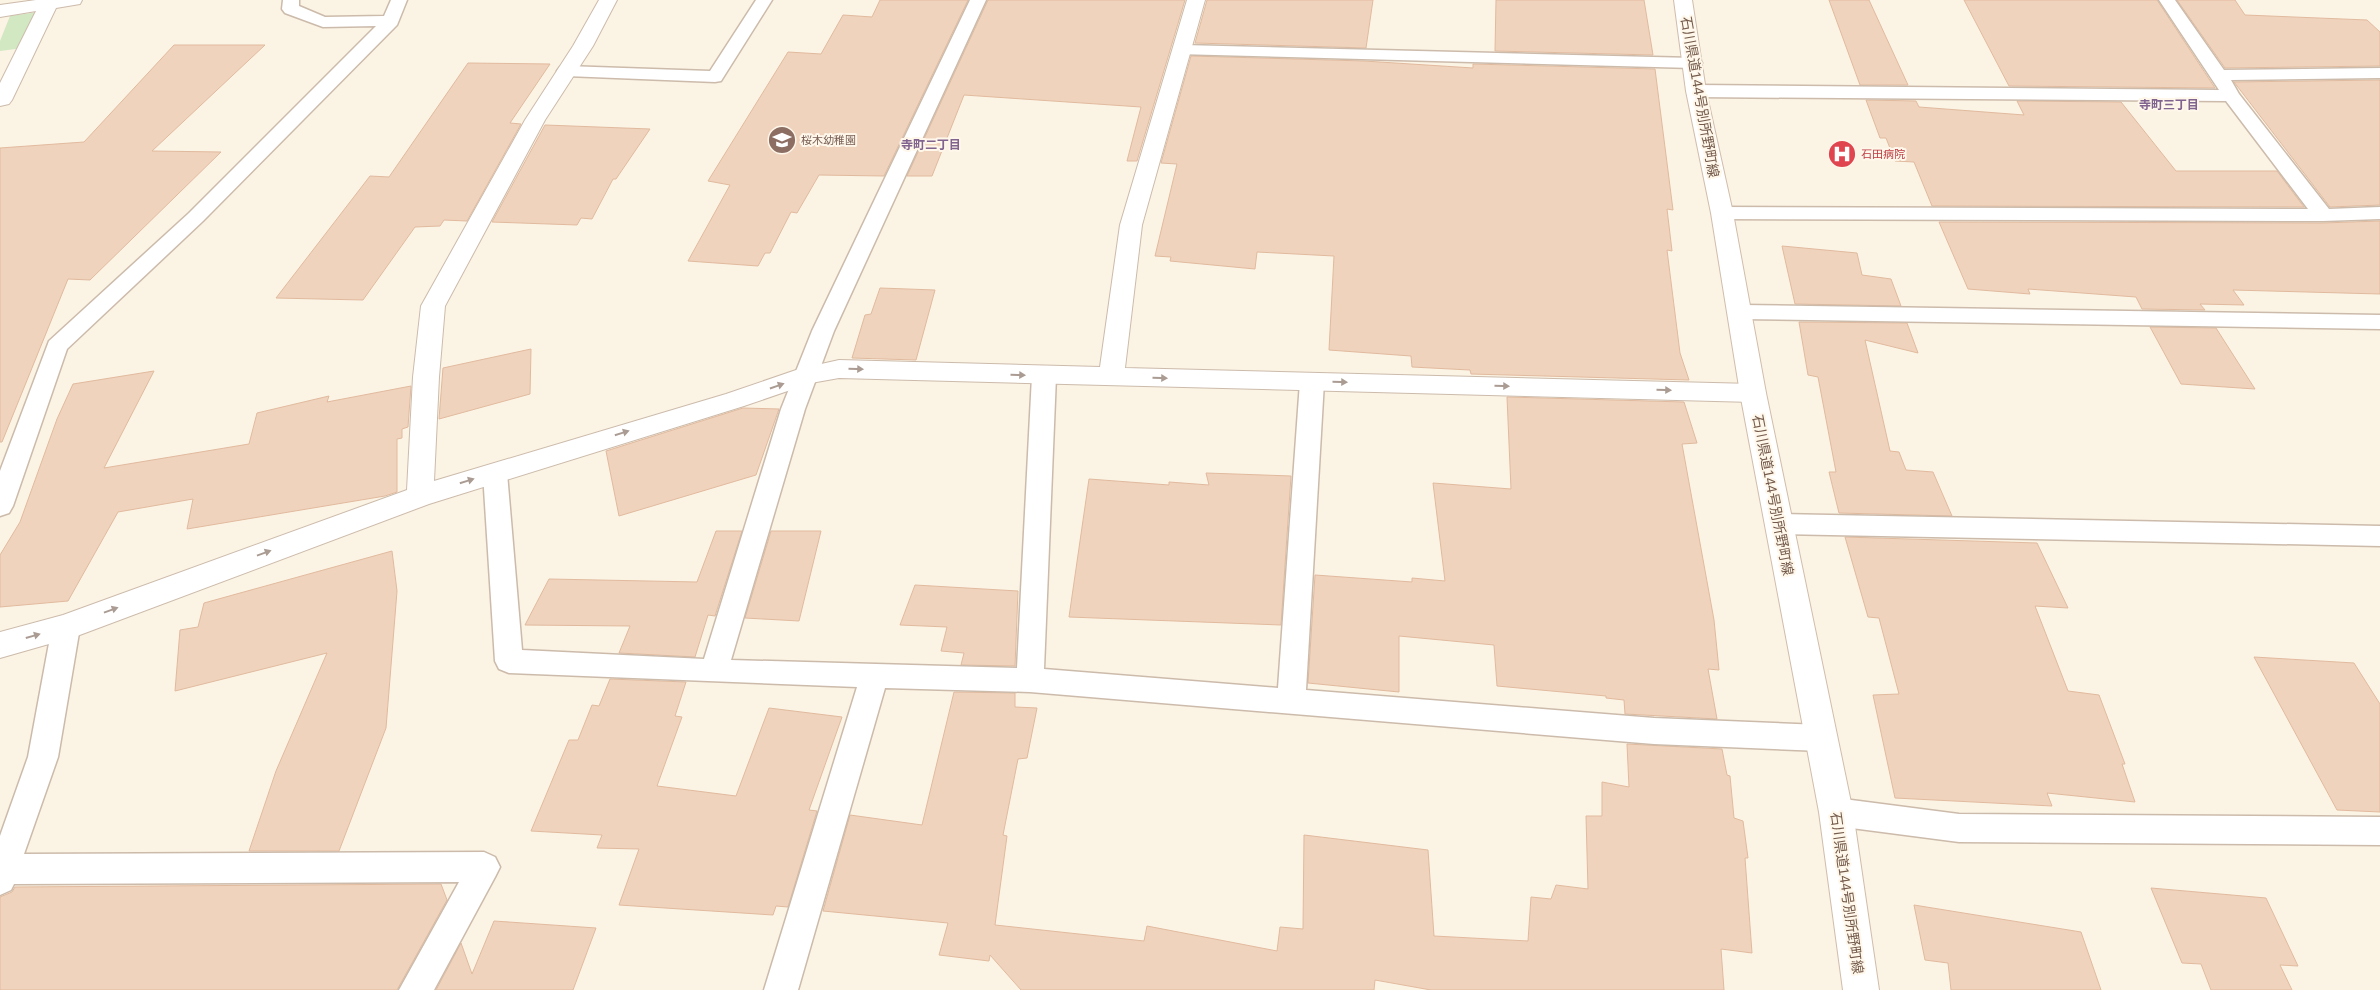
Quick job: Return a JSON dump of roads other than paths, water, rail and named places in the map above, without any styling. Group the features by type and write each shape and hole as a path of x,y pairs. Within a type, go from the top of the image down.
{"street":[{"path":"0,10 76,0"},
{"path":"420,496 426,377 433,306 535,120 608,0"},
{"path":"1111,376 1131,225 1196,0"},
{"name":"石川県道144号別所野町線","path":"1683,0 1696,91 1722,213 1741,312 1753,393 1836,812 1861,990"},
{"path":"0,100 2,100 48,4"},
{"path":"0,645 66,626 420,496 808,376 840,369 1044,376 1111,376 1753,393"}],"lane":[{"path":"292,0 291,9 323,22 391,21"},
{"path":"0,506 57,346 196,217 391,21 399,0"},
{"path":"566,71 715,77 764,0"},
{"path":"714,672 793,409 808,376 823,332 978,0"},
{"path":"2167,0 2219,75 2231,96 2323,215"},
{"path":"1183,50 1693,63"},
{"path":"2219,75 2380,73"},
{"path":"1696,91 2231,96"},
{"path":"1722,213 2323,215 2380,213"},
{"path":"1741,312 2380,322"},
{"path":"1030,680 1044,376"},
{"path":"1291,700 1312,382"},
{"path":"495,473 509,662 714,672 1030,680 1654,731 1821,738"},
{"path":"1779,524 2380,536"},
{"path":"66,626 43,757 2,875 484,867 416,990"},
{"path":"781,990 874,676"},
{"path":"1836,812 1959,828 2380,831"}],"place":[{"name":"桜木幼稚園","path":"782,140"},
{"name":"石田病院","path":"1842,154"}],"district":[{"name":"寺町三丁目","path":"2169,105"},
{"name":"寺町二丁目","path":"931,145"}]}
